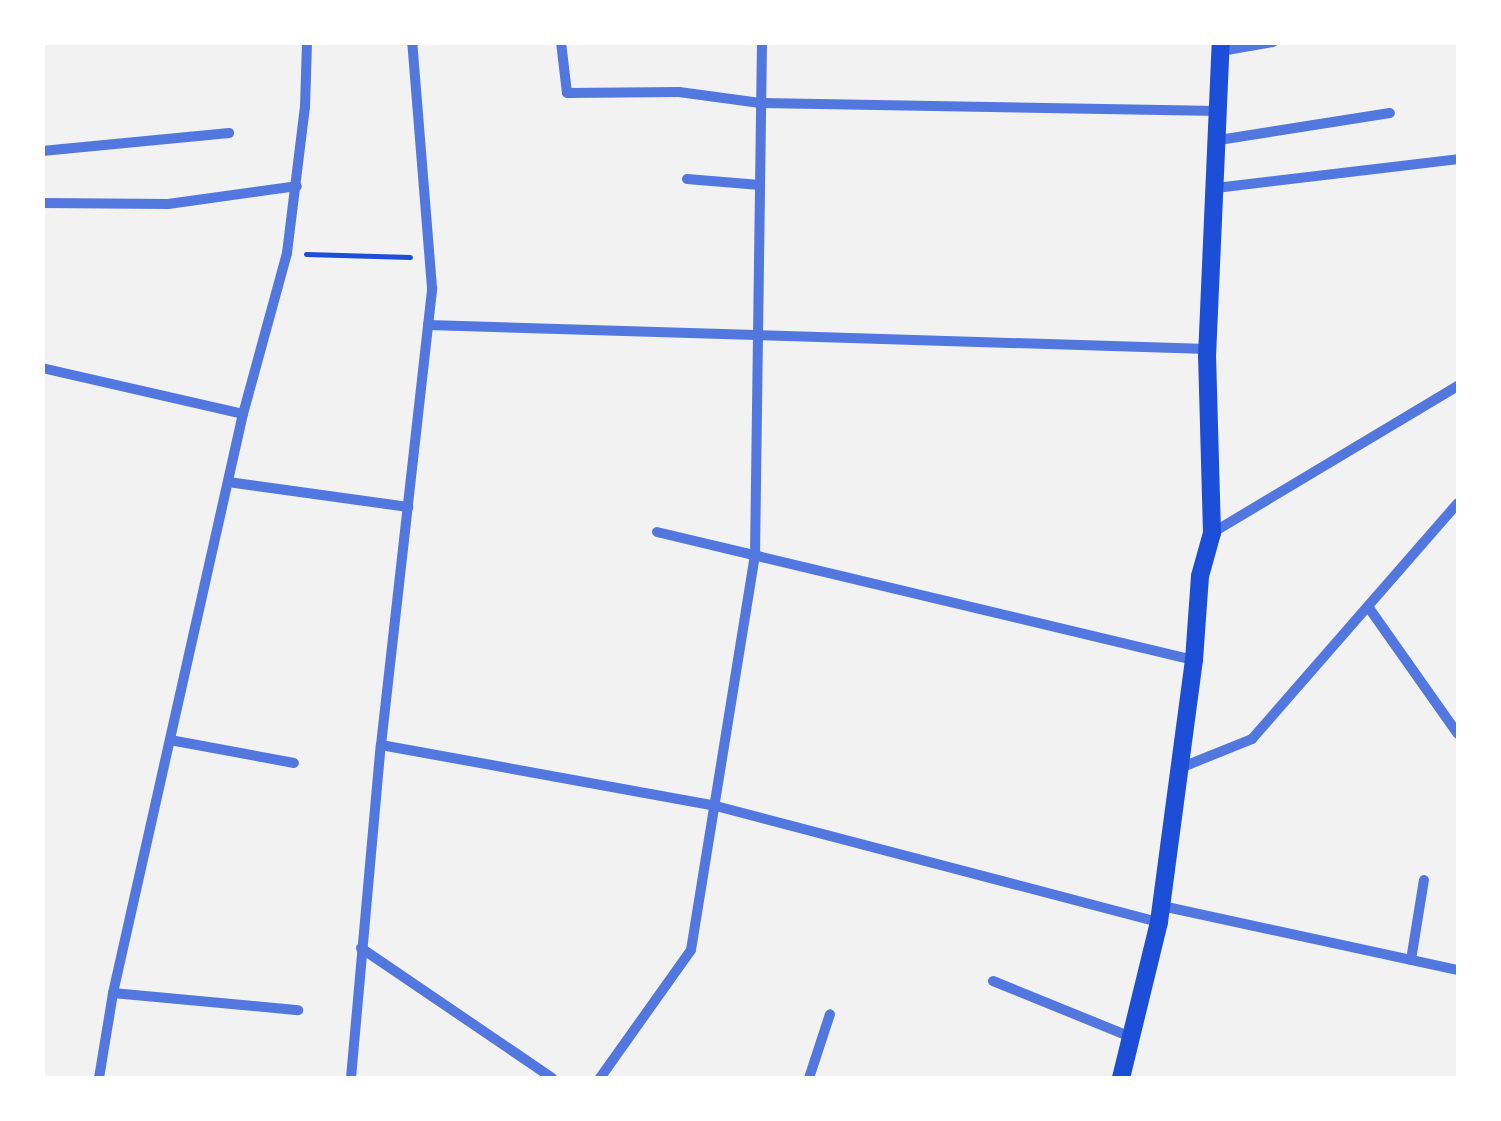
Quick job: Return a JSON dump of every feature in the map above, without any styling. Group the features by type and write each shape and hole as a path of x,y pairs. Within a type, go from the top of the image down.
{"main road":[{"path":"1120,1078 1160,914 1194,660 1200,576 1212,533 1208,348 1221,47"}],"street":[{"path":"99,1078 113,993 243,414 287,253 298,186 307,42"},
{"path":"351,1078 432,258 412,42"},
{"path":"561,42 563,83 568,93 679,92 760,103 1219,110"},
{"path":"600,1078 692,950 716,806 755,556 762,42"},
{"path":"1221,47 1273,42"},
{"path":"1219,140 1390,112"},
{"path":"42,151 228,133"},
{"path":"1216,188 1458,159"},
{"path":"687,179 760,184"},
{"path":"42,202 168,204 298,186"},
{"path":"428,324 1208,348"},
{"path":"42,368 243,414"},
{"path":"1212,533 1458,386"},
{"path":"228,482 408,507"},
{"path":"1180,768 1252,739 1457,508"},
{"path":"658,532 1194,660"},
{"path":"1369,608 1458,734"},
{"path":"170,740 294,763"},
{"path":"381,745 716,806 1160,914 1458,970"},
{"path":"1411,960 1424,880"},
{"path":"362,948 552,1078"},
{"path":"993,981 1131,1037"},
{"path":"113,993 298,1010"},
{"path":"810,1078 830,1014"}],"path":[{"path":"287,253 432,258"}]}
